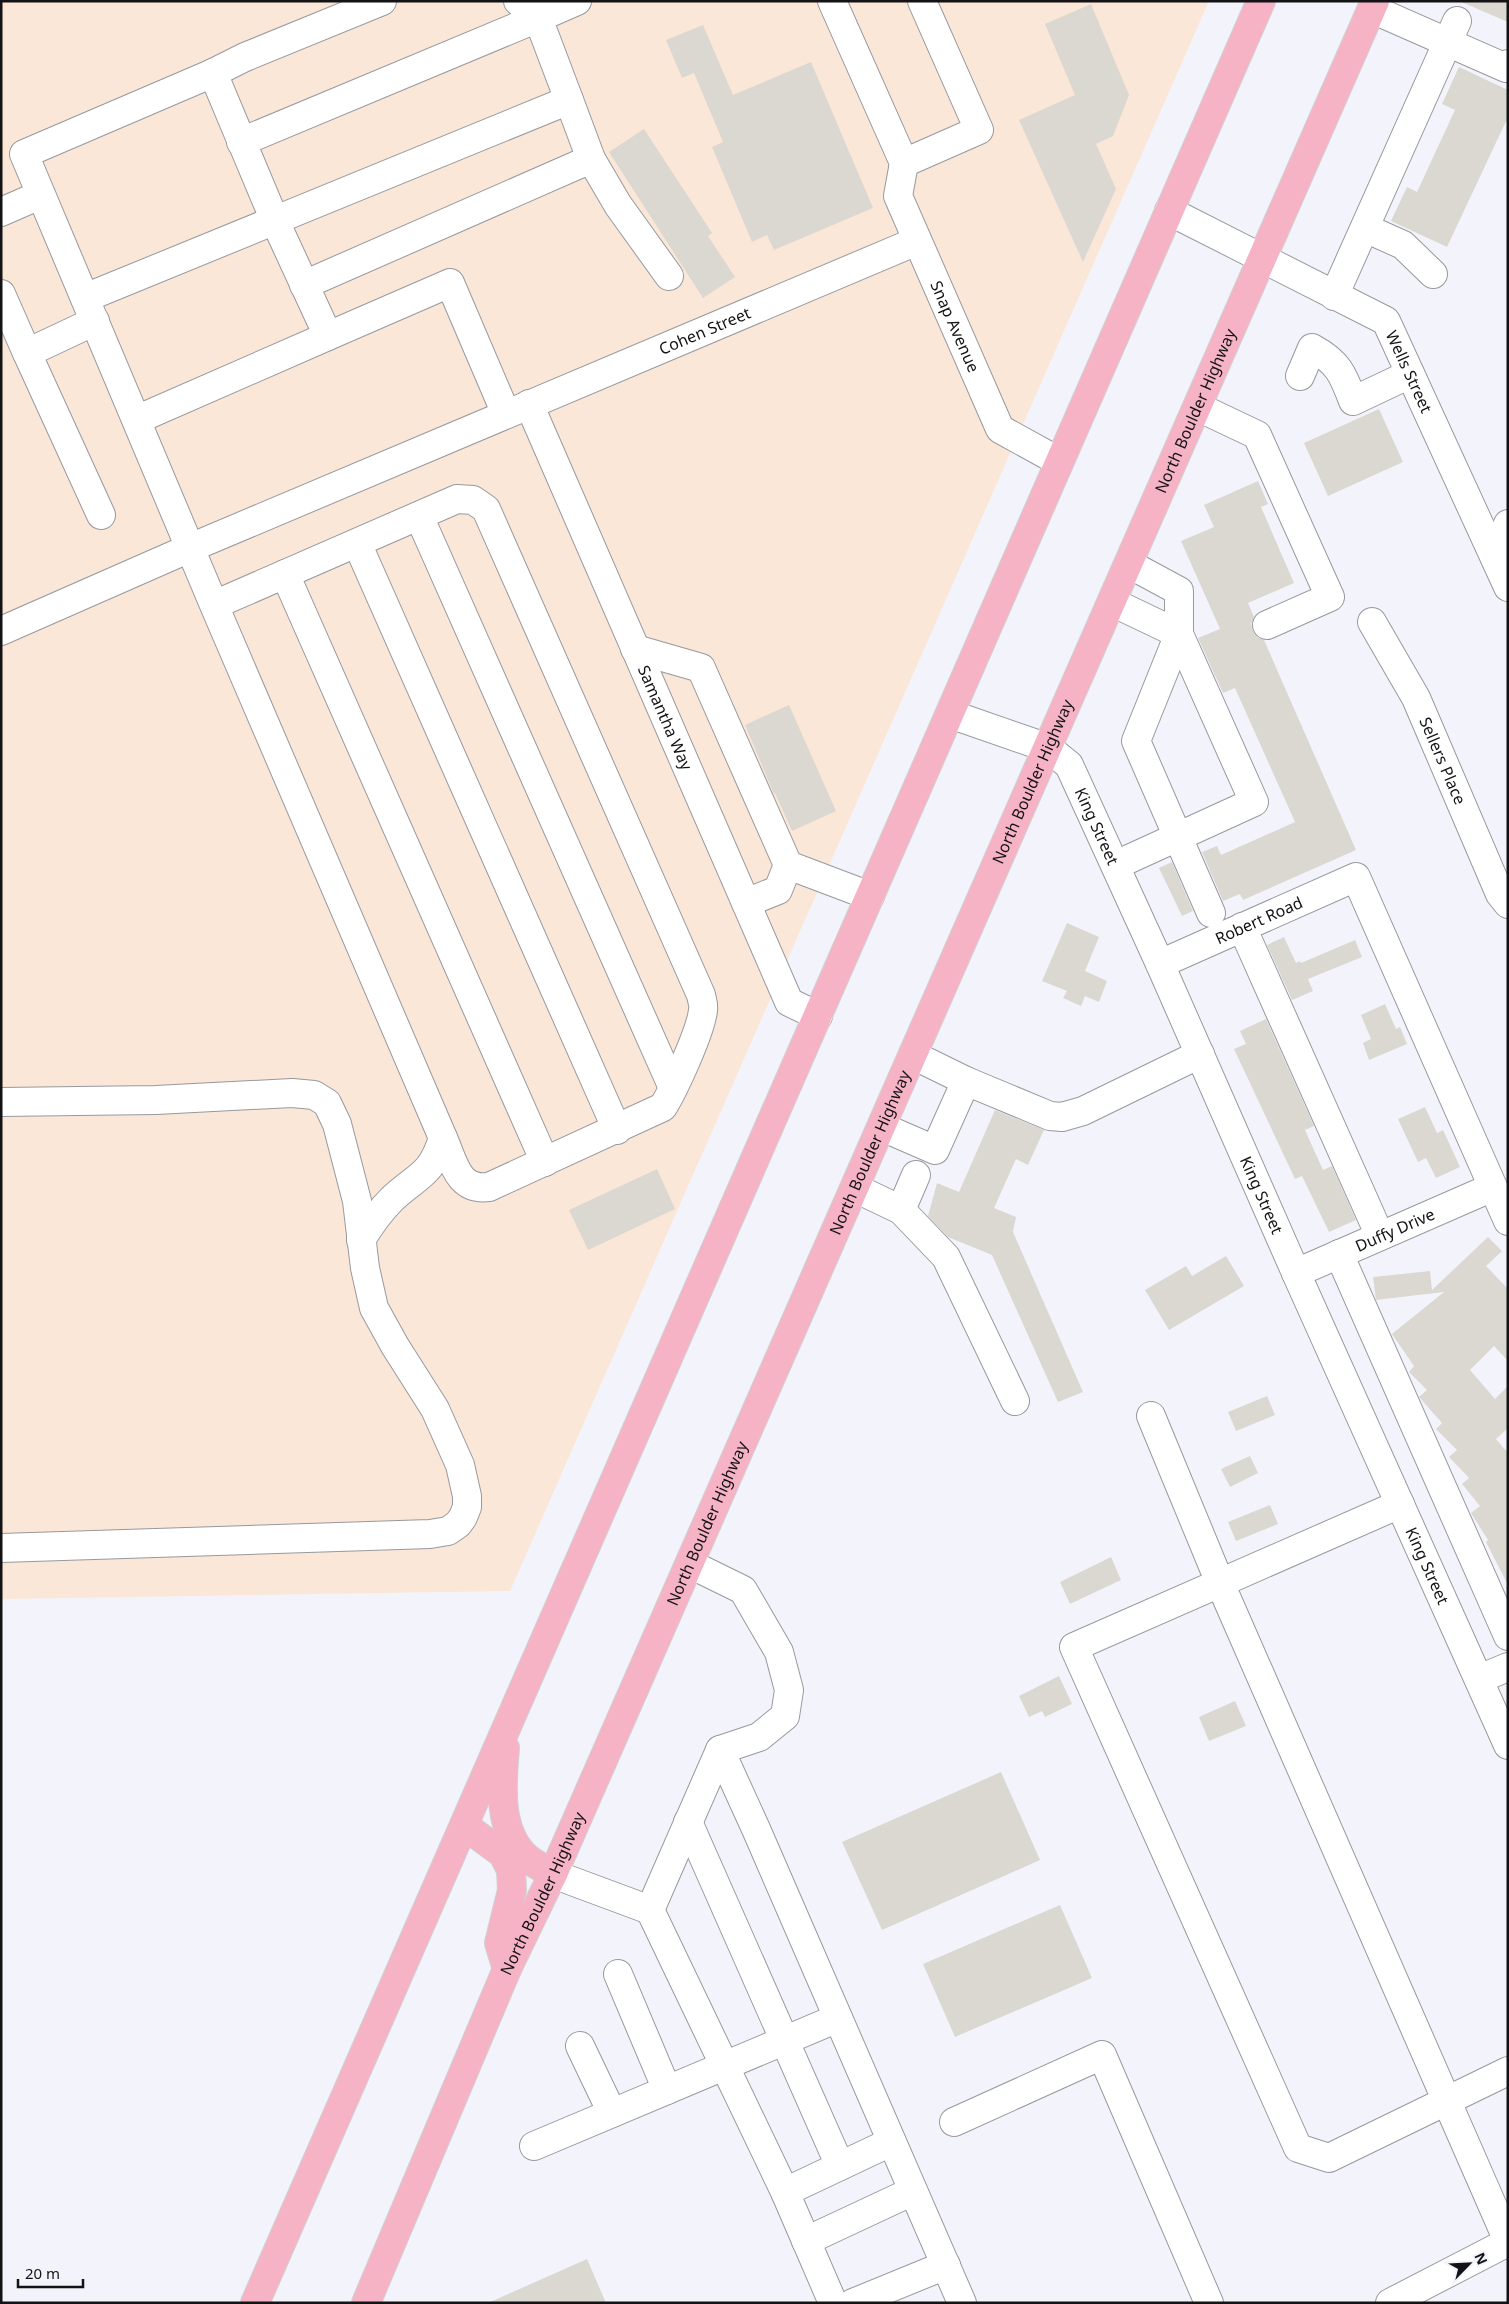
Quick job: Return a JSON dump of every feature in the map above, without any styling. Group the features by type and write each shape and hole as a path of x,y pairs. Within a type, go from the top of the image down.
{"main road":[{"path":"242,2303 259,2294 950,714 1058,461 1261,1"},
{"name":"North Boulder Highway","path":"366,2303 507,1969 553,1874 690,1564 1374,5"},
{"path":"507,1727 503,1774 503,1808 510,1836 526,1858 553,1874"},
{"path":"465,1826 502,1854 511,1870 512,1890 499,1943 507,1969"}],"street":[{"path":"214,605 457,499 473,500 486,509 495,524 701,995 704,1009 701,1023 663,1108 489,1187 476,1188 465,1183 443,1138 214,605 24,154 213,73 245,57 382,1"},
{"path":"241,142 528,10 577,1"},
{"path":"832,1 904,163 979,130 922,1"},
{"path":"1374,5 1452,31 1506,68 1508,64"},
{"path":"528,10 569,100 591,159 618,205 668,276"},
{"path":"1334,296 1452,31"},
{"path":"136,420 328,336 275,221 213,73"},
{"path":"27,352 90,310 275,221 569,100"},
{"path":"304,285 591,159"},
{"name":"Snap Avenue","path":"904,163 898,196 1000,428 1058,461"},
{"path":"1,212 40,195"},
{"name":"Wells Street","path":"1169,211 1386,321 1508,587"},
{"path":"1365,228 1403,245 1433,274"},
{"name":"Cohen Street","path":"1,631 190,548 917,241"},
{"name":"Samantha Way","path":"328,336 450,283 509,413 635,649 789,1002 818,1016"},
{"path":"1,294 101,515"},
{"path":"1300,376 1312,348 1334,362 1341,372 1353,401 1410,374"},
{"path":"1198,407 1257,435 1330,597 1267,626"},
{"path":"419,516 673,1088"},
{"path":"1494,555 1508,524"},
{"path":"357,543 617,1130"},
{"path":"1128,564 1179,591 1179,634 1136,741 1211,912"},
{"path":"285,574 545,1162"},
{"path":"1112,602 1179,634 1254,802 1116,865"},
{"name":"Sellers Place","path":"1372,622 1416,698 1505,896"},
{"path":"635,649 701,668 788,865 870,896"},
{"name":"King Street","path":"950,714 1048,748 1069,765 1116,865 1296,1273 1508,1745"},
{"path":"746,903 778,890 788,865"},
{"name":"Robert Road","path":"1160,964 1356,877 1493,1187"},
{"path":"1242,928 1380,1236"},
{"path":"913,1055 966,1081 1050,1116 1062,1117 1083,1112 1200,1054"},
{"path":"882,1127 935,1150 966,1081"},
{"path":"1,1102 156,1100 292,1093 314,1095 327,1104 337,1124 357,1201 365,1268 374,1308 424,1394 436,1409 460,1465 467,1496 467,1507 458,1524 448,1530 430,1534 1,1548"},
{"path":"361,1240 381,1211 427,1171 437,1158 443,1138"},
{"path":"901,1210 916,1175"},
{"path":"1493,1187 1508,1221"},
{"name":"Duffy Drive","path":"1296,1273 1493,1187"},
{"path":"855,1188 901,1210 946,1257 1014,1401"},
{"path":"1339,1254 1508,1636"},
{"path":"1151,1416 1220,1583 1508,2241 1390,2303"},
{"path":"1400,1504 1074,1647 1298,2148 1329,2158 1508,2071"},
{"path":"650,1910 720,1750 758,1737 785,1716 789,1690 779,1652 743,1590 690,1564"},
{"path":"1479,1679 1508,1667"},
{"path":"720,1750 756,1828 962,2303"},
{"path":"688,1822 840,2166"},
{"path":"553,1874 650,1910 785,2192 833,2303"},
{"path":"618,1974 668,2090"},
{"path":"534,2146 838,2018"},
{"path":"580,2046 612,2113"},
{"path":"954,2122 1102,2056 1209,2303"},
{"path":"785,2192 891,2142"},
{"path":"806,2241 913,2191"},
{"path":"853,2303 946,2265"}],"shaded area":[{"path":"1,1 1209,1 510,1591 1,1599"}],"building":[{"path":"1459,1 1508,1 1508,22"},
{"path":"1091,4 1129,95 1113,136 1096,144 1116,189 1083,262 1019,120 1075,95 1045,24"},
{"path":"703,25 733,95 811,62 873,208 774,250 767,235 752,242 712,147 723,142 694,73 682,78 666,40"},
{"path":"1459,67 1508,90 1508,117 1447,247 1391,221 1407,187 1417,192 1455,110 1442,104"},
{"path":"644,129 712,233 708,236 735,277 703,298 609,152"},
{"path":"1379,409 1403,462 1328,496 1304,443"},
{"path":"1258,481 1268,504 1261,507 1294,583 1248,603 1254,617 1251,624 1257,637 1264,640 1356,850 1243,900 1240,894 1223,901 1202,852 1217,846 1221,855 1295,822 1235,688 1223,693 1198,638 1220,629 1181,541 1214,527 1204,505"},
{"path":"789,705 836,811 792,831 745,725"},
{"path":"1172,862 1193,911 1182,916 1159,868"},
{"path":"1067,923 1099,937 1085,971 1107,981 1099,1002 1085,996 1081,1006 1063,998 1067,991 1042,981"},
{"path":"1284,937 1296,963 1300,961 1301,963 1355,940 1362,957 1308,979 1313,991 1292,1000 1267,945"},
{"path":"1385,1004 1396,1029 1400,1027 1407,1044 1369,1060 1363,1043 1371,1039 1361,1015"},
{"path":"1266,1019 1314,1126 1305,1130 1323,1170 1332,1166 1356,1220 1329,1232 1302,1176 1295,1179 1234,1049 1246,1044 1240,1031"},
{"path":"1425,1107 1437,1133 1443,1130 1460,1167 1436,1178 1426,1158 1418,1162 1398,1119"},
{"path":"995,1110 1044,1130 1028,1165 1016,1159 994,1208 1016,1217 1013,1232 1083,1392 1058,1402 992,1255 948,1237 928,1216 937,1183 959,1192"},
{"path":"657,1169 675,1209 588,1250 569,1210"},
{"path":"1488,1237 1502,1251 1486,1266 1508,1289 1508,1361 1494,1346 1470,1370 1495,1399 1508,1386 1508,1428 1496,1439 1508,1453 1508,1585 1486,1542 1488,1540 1471,1513 1480,1506 1462,1484 1469,1478 1449,1457 1457,1450 1436,1429 1442,1423 1419,1397 1427,1390 1409,1372 1414,1366 1392,1334 1444,1292 1376,1300 1373,1277 1430,1271 1432,1290"},
{"path":"1226,1256 1244,1286 1169,1330 1145,1290 1186,1266 1192,1276"},
{"path":"1267,1396 1275,1415 1236,1431 1228,1412"},
{"path":"1250,1456 1258,1473 1230,1487 1221,1469"},
{"path":"1270,1505 1278,1524 1236,1541 1228,1522"},
{"path":"1111,1557 1121,1580 1070,1604 1060,1582"},
{"path":"1059,1676 1072,1704 1045,1717 1042,1711 1029,1717 1019,1696"},
{"path":"1235,1701 1246,1726 1209,1741 1199,1717"},
{"path":"1001,1772 1040,1860 882,1930 842,1842"},
{"path":"1060,1905 1092,1978 955,2037 923,1964"},
{"path":"587,2259 606,2303 488,2303"}]}
